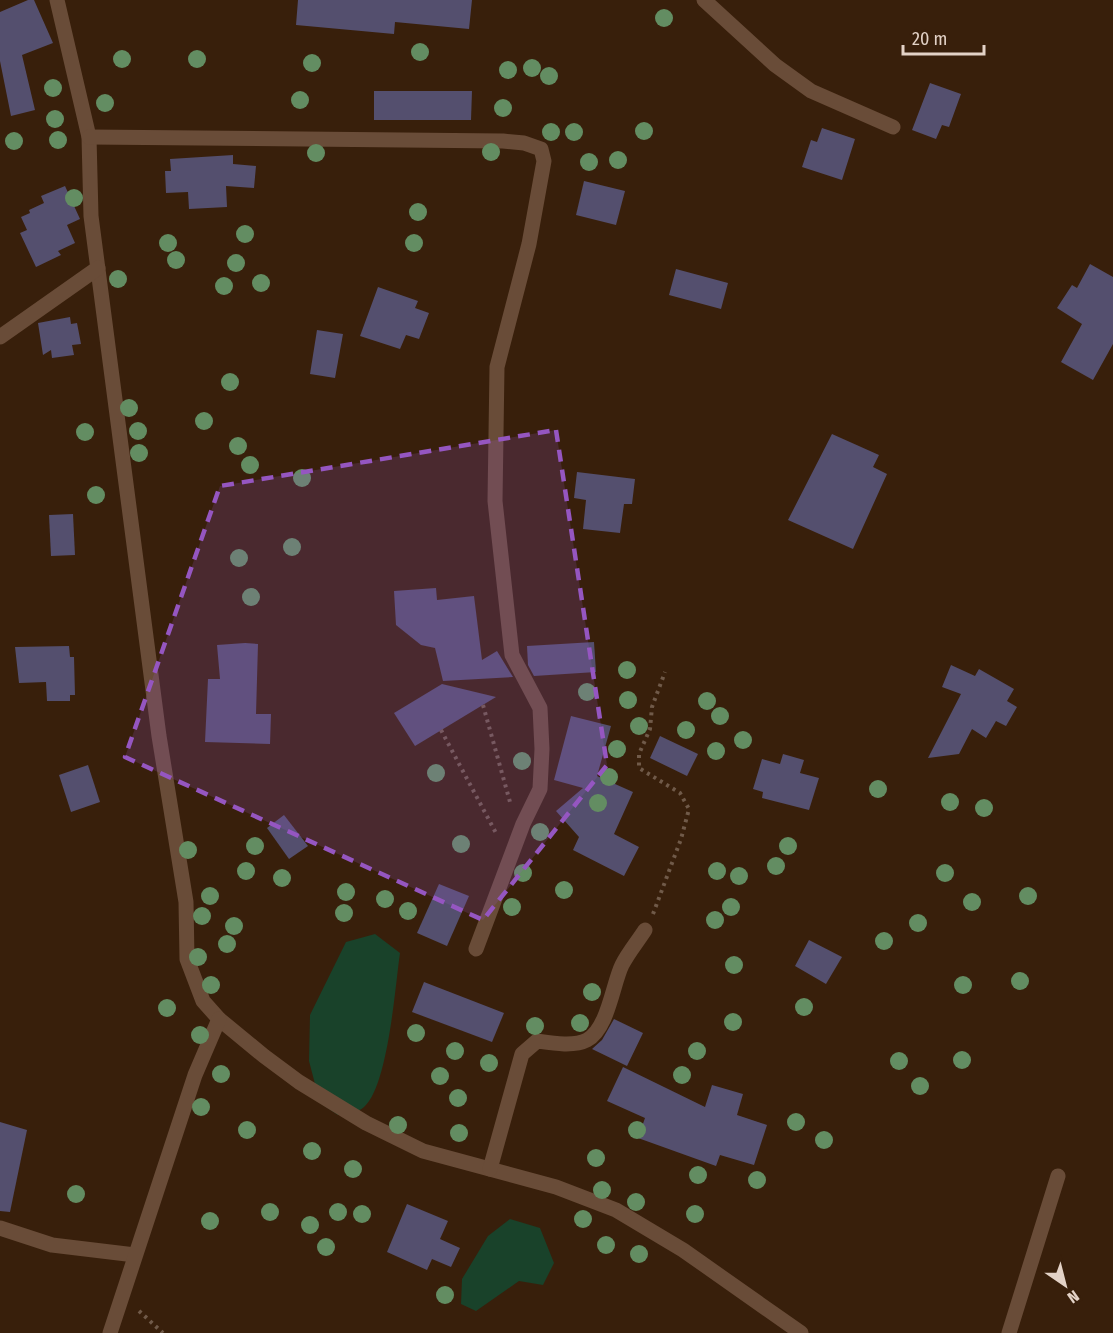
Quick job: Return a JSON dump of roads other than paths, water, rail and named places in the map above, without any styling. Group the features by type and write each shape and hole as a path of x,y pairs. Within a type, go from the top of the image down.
{"street":[{"path":"57,0 89,137 91,216 159,736 186,902 187,959 203,1001 219,1019 299,1082 366,1123 423,1151 556,1187 616,1210 683,1250 801,1333"},
{"path":"704,0 775,65 811,91 893,127"},
{"path":"89,137 502,141 524,143 541,149 543,160 529,244 498,367 495,501 512,655 540,708 542,739 540,789 519,834 476,949"},
{"path":"0,337 98,268"},
{"path":"490,1169 522,1054 537,1041 573,1042 587,1040 593,1035 611,1002 621,966 645,930"},
{"path":"110,1333 195,1075 219,1019"},
{"path":"1009,1333 1059,1176"},
{"path":"0,1228 52,1245 135,1255"}]}
